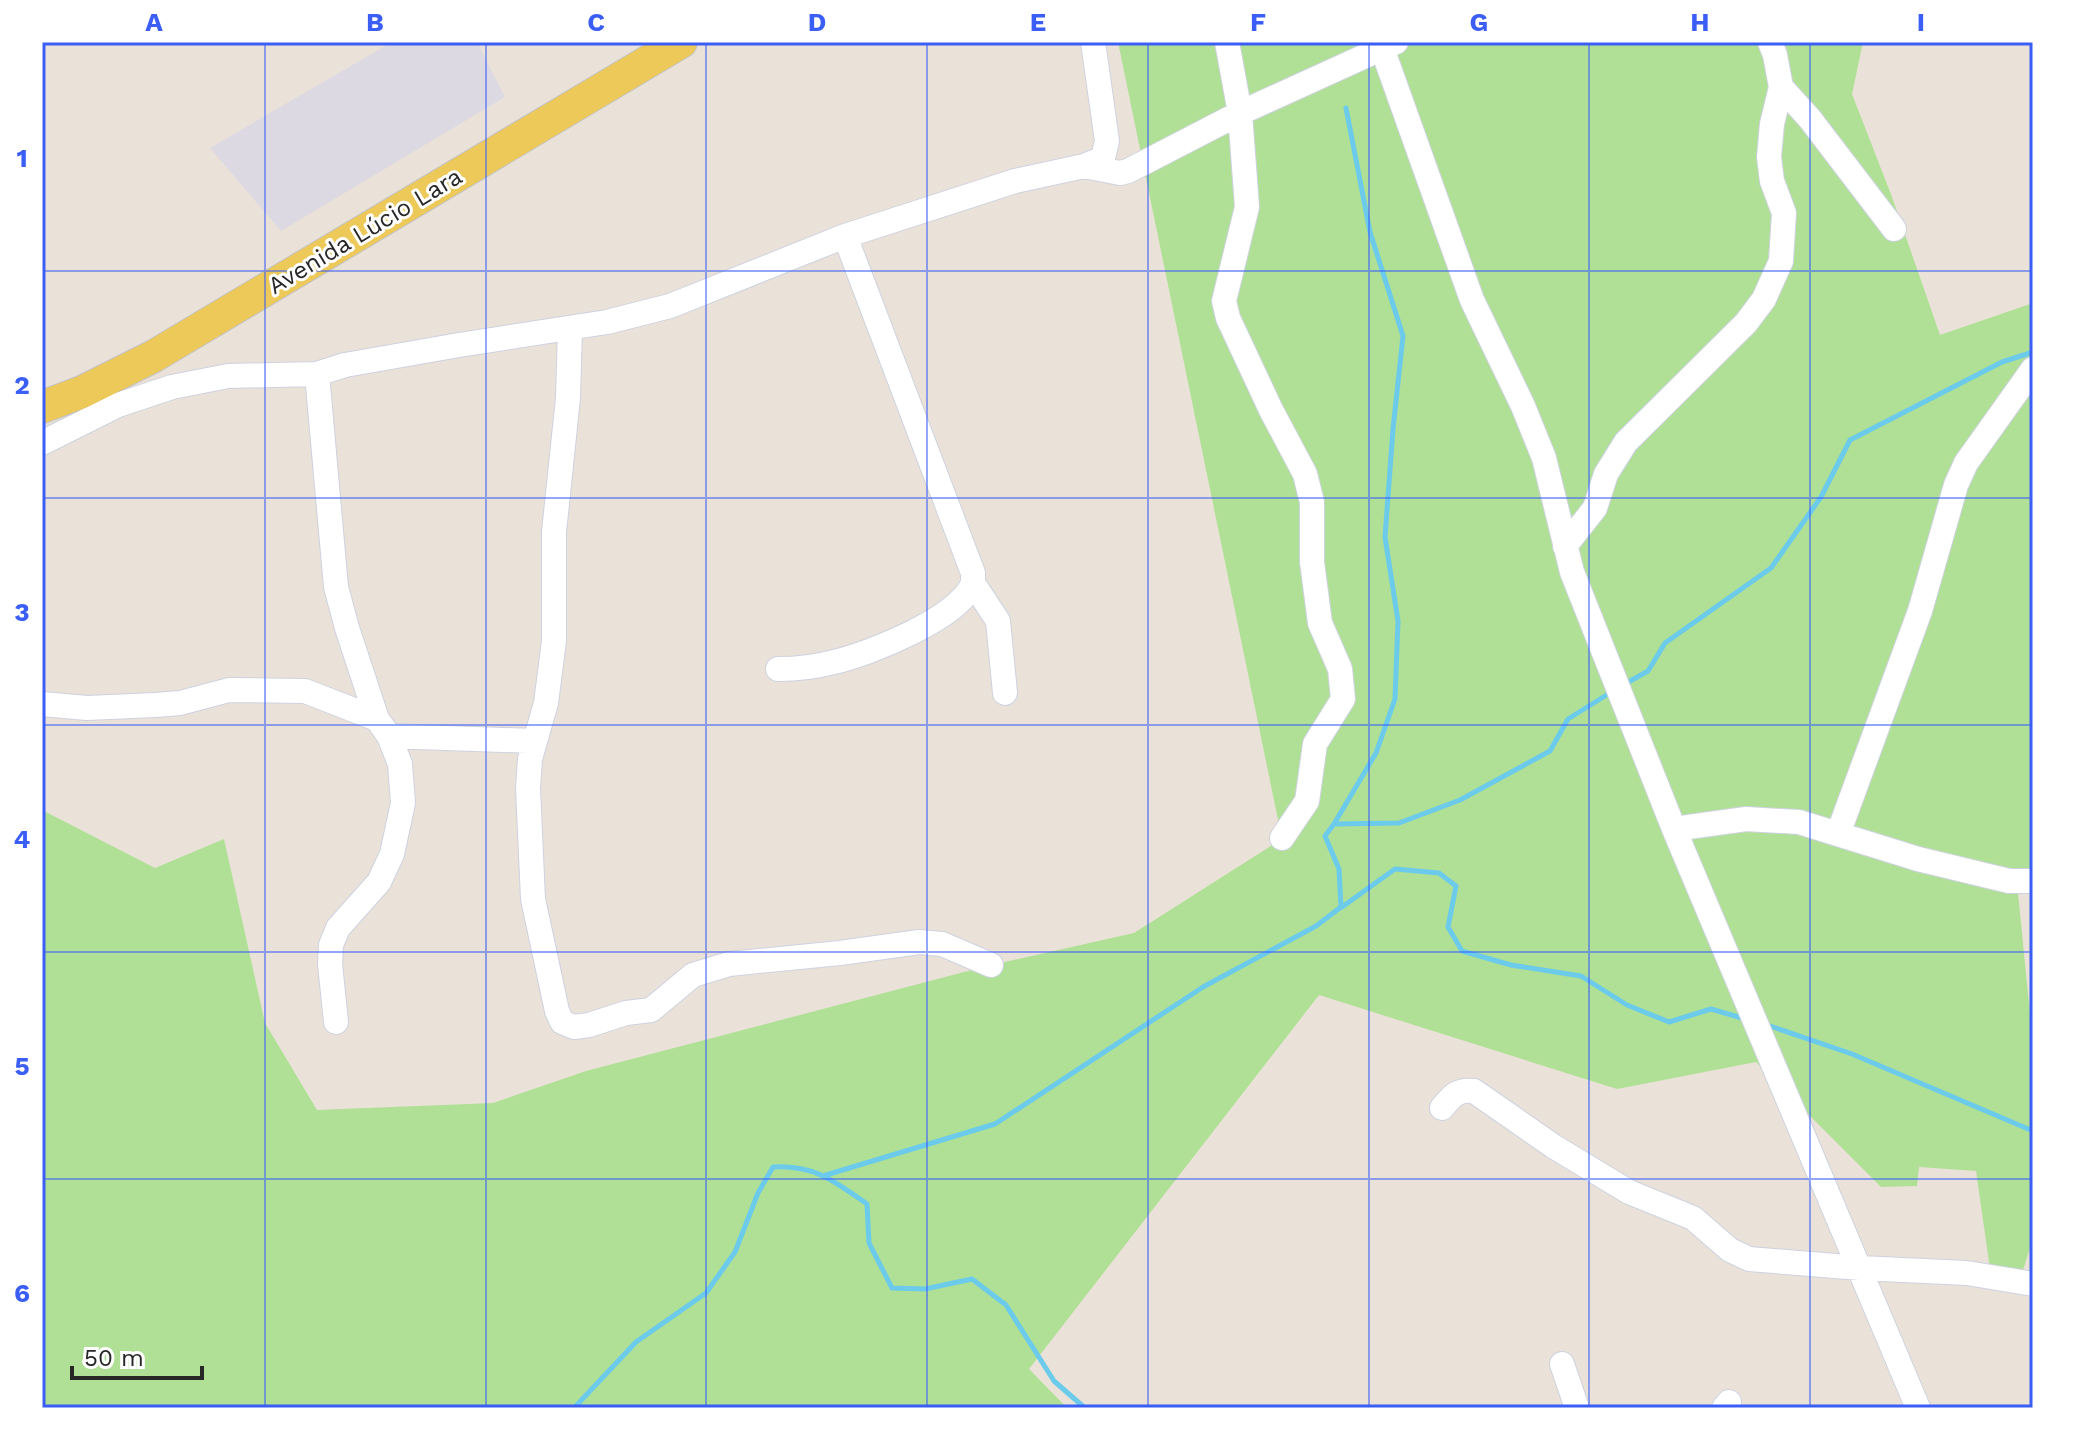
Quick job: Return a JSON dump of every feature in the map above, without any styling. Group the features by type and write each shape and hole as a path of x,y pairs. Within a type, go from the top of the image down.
{"main road":[{"name":"Avenida Lúcio Lara","path":"42,407 113,378 168,349 681,42"}],"street":[{"path":"42,443 118,405 172,387 228,376 317,374 345,365 570,329 670,306 845,236 1015,181 1084,166 1103,158 1107,141 1093,42"},
{"path":"1227,42 1240,113 1247,207 1224,301 1228,318 1271,410 1305,474 1312,502 1312,562 1320,623 1340,669 1343,699 1315,744 1307,801 1282,838"},
{"path":"1565,546 1595,508 1606,474 1626,442 1746,323 1764,299 1781,261 1784,213 1772,181 1769,157 1772,124 1781,87 1770,42"},
{"path":"1084,166 1120,173 1128,171 1240,113 1389,45 1472,300 1523,406 1544,458 1572,572 1674,829 1918,1408"},
{"path":"1781,87 1810,119 1894,229"},
{"path":"778,669 805,668 837,661 912,633 946,613 970,592 973,583 973,573 845,236"},
{"path":"570,329 568,398 554,532 554,641 546,703 530,759 528,788 533,899 562,1022 574,1027 589,1025 626,1013 651,1010 693,975 729,964 919,942 942,944 991,965"},
{"path":"1838,834 1920,611 1956,485 1966,463 2033,369"},
{"path":"317,374 336,587 347,628 383,727 400,764 403,803 392,854 379,882 338,928 331,945 336,1022"},
{"path":"973,583 998,621 1005,693"},
{"path":"42,704 87,708 155,705 180,703 229,690 305,691 383,727 535,741"},
{"path":"1674,829 1746,819 1799,822 1964,870 2009,881 2033,881"},
{"path":"1442,1108 1462,1090 1474,1091 1553,1146 1629,1192 1693,1218 1730,1250 1749,1259 1967,1273 2033,1284"},
{"path":"1562,1364 1577,1408"}],"shaded area":[{"path":"392,42 477,42 505,97 281,231 210,148"}],"green space":[{"path":"1118,42 1863,42 1852,94 1940,335 2033,303 2033,891 2018,893 2033,1044 2033,1238 2020,1280 1991,1276 1976,1171 1919,1167 1917,1186 1881,1187 1756,1062 1617,1089 1319,995 1029,1369 1067,1408 42,1408 42,810 155,868 224,839 265,1023 317,1110 493,1103 586,1071 991,965 1134,933 1282,839"}],"waterway":[{"path":"1334,824 1376,753 1395,699 1398,621 1385,537 1403,336 1370,232 1346,108"},
{"path":"1625,684 1648,671 1665,643 1771,568 1821,497 1850,440 2002,362 2033,352"},
{"path":"826,1175 995,1124 1203,987 1316,926 1341,907 1339,869 1325,836 1334,824 1399,823 1460,800 1550,751 1568,719 1613,691"},
{"path":"1342,907 1395,869 1439,873 1456,886 1448,927 1462,951 1511,965 1581,976 1627,1005 1669,1022 1711,1009 1745,1019"},
{"path":"1767,1025 1852,1054 2033,1131"},
{"path":"574,1408 636,1342 706,1293 735,1252 758,1193 773,1167 801,1169 823,1176 867,1204 869,1243 892,1288 925,1289 972,1279 1006,1305 1054,1381 1085,1408"}]}
